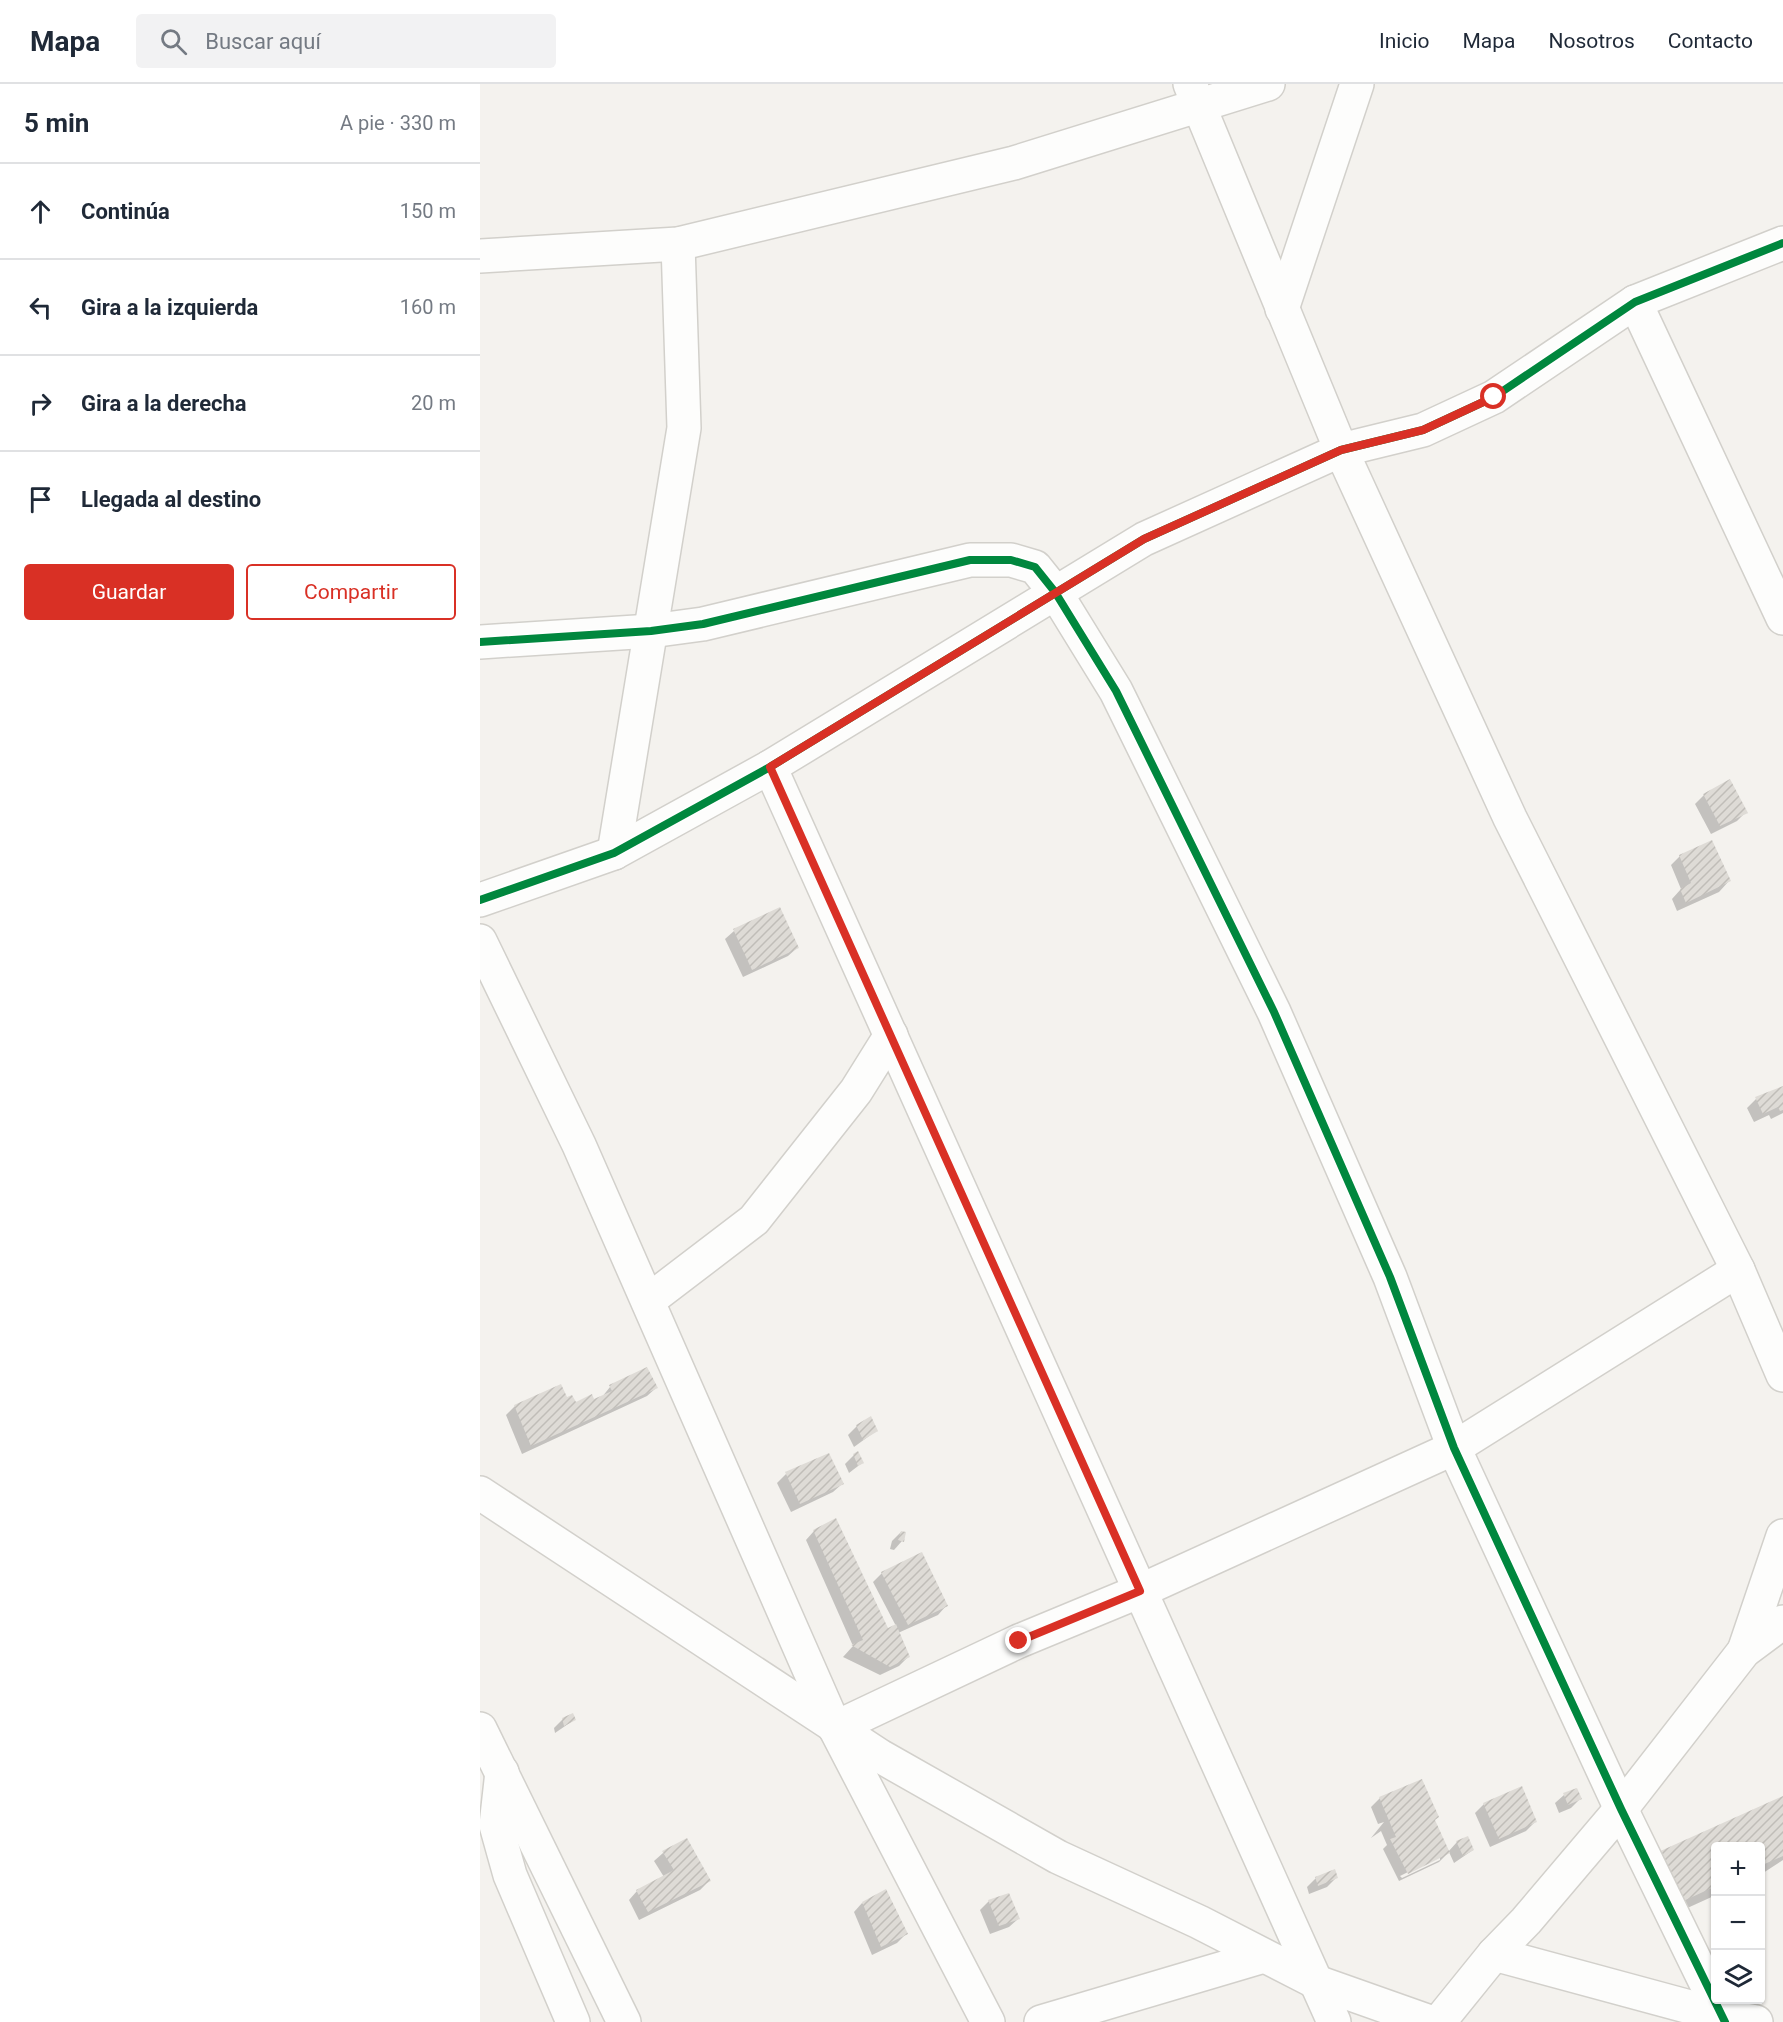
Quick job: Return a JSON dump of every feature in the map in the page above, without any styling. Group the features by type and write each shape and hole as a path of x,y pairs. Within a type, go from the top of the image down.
{"street":[{"path":"480,256 678,244 1014,163 1195,94 1268,84"},
{"path":"1282,309 1357,84"},
{"path":"1195,94 1341,450 1510,818 1738,1270 1783,1376"},
{"path":"480,900 614,853 770,767 1144,539 1341,450 1423,430 1494,397 1635,302 1783,243"},
{"path":"614,853 684,428 678,244"},
{"path":"1635,302 1774,575 1783,618"},
{"path":"480,642 651,631 703,624 970,560 1011,560 1035,567 1055,592 1116,691 1274,1012 1390,1277 1454,1448 1621,1809 1724,2019"},
{"path":"770,767 1334,2022"},
{"path":"480,941 579,1145 835,1728 988,2022"},
{"path":"648,1301 754,1220 856,1091 891,1035"},
{"path":"835,1728 1019,1641 1140,1591 1454,1448 1738,1270"},
{"path":"480,1493 835,1728 1058,1857 1199,1922 1314,1981 1430,2022"},
{"path":"1744,1651 1783,1536"},
{"path":"1439,2022 1494,1954 1526,1921 1621,1809 1744,1651 1783,1622"},
{"path":"480,1729 624,2022"},
{"path":"502,1772 496,1825 510,1875 573,2022"},
{"path":"1494,1954 1724,2019 1756,2022"},
{"path":"1041,2022 1264,1956"}],"building":[{"path":"1730,779 1748,813 1720,826 1703,794"},
{"path":"1712,840 1731,881 1686,903 1680,889 1691,883 1679,855"},
{"path":"780,907 799,948 752,970 733,929"},
{"path":"1783,1086 1783,1110 1780,1111 1778,1107 1763,1114 1755,1097"},
{"path":"647,1367 658,1388 531,1446 514,1405 561,1384 567,1397 572,1395 576,1402 592,1394 594,1399 612,1391 609,1385"},
{"path":"871,1416 878,1431 863,1440 856,1425"},
{"path":"858,1451 864,1463 858,1466 853,1454"},
{"path":"829,1453 844,1484 800,1504 785,1472"},
{"path":"836,1518 888,1628 896,1624 910,1657 890,1667 851,1645 863,1640 813,1530"},
{"path":"901,1531 906,1532 904,1542 898,1540"},
{"path":"922,1552 948,1606 908,1625 881,1572"},
{"path":"573,1713 576,1720 564,1726 562,1718"},
{"path":"1422,1779 1439,1817 1435,1820 1450,1853 1408,1874 1390,1839 1396,1837 1379,1797"},
{"path":"1522,1786 1537,1822 1499,1839 1483,1803"},
{"path":"1577,1788 1582,1799 1568,1805 1563,1793"},
{"path":"1783,1796 1783,1856 1765,1864 1765,1842 1711,1842 1711,1888 1679,1903 1656,1853"},
{"path":"1468,1836 1474,1850 1463,1856 1456,1841"},
{"path":"687,1838 711,1881 648,1912 636,1890 674,1870 662,1851"},
{"path":"1335,1869 1338,1878 1318,1886 1315,1877"},
{"path":"886,1889 908,1934 881,1947 862,1902"},
{"path":"1009,1893 1020,1919 999,1926 988,1900"}],"cycle path":[{"path":"480,900 614,853 770,767 1144,539 1341,450 1423,430 1494,397 1635,302 1783,243"},
{"path":"480,642 651,631 703,624 970,560 1011,560 1035,567 1055,592 1116,691 1274,1012 1390,1277 1454,1448 1621,1809 1725,2022"}],"route":[{"path":"1019,1641 1140,1591 770,767 1144,539 1341,450 1423,430 1494,397"}]}
